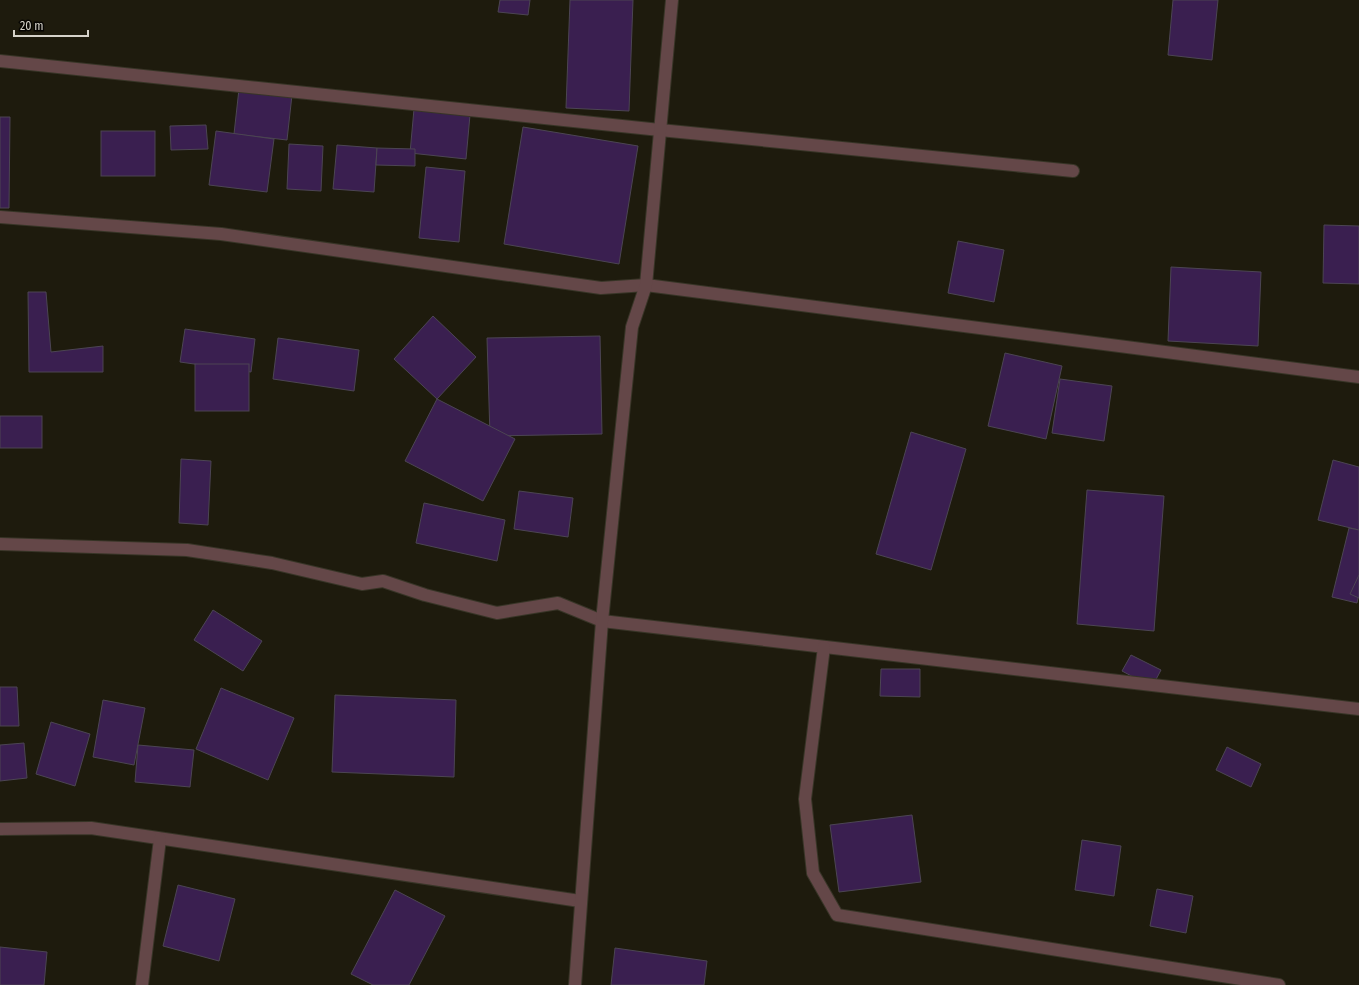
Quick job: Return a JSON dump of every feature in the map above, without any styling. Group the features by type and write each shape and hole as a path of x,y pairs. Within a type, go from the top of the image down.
{"street":[{"path":"575,985 580,901 602,621 632,326 646,285 672,0"},
{"path":"0,61 660,130 1072,171"},
{"path":"0,217 221,234 601,288 646,285 1359,376"},
{"path":"0,544 187,550 272,563 362,584 383,581 426,595 497,613 558,603 602,621 1359,709"},
{"path":"824,647 805,799 813,873 837,915 1279,985"},
{"path":"0,829 91,828 580,901"},
{"path":"142,985 160,839"}],"building":[{"path":"500,0 530,0 528,15 498,12"},
{"path":"570,0 633,0 629,111 566,108"},
{"path":"1173,0 1218,0 1212,60 1168,55"},
{"path":"239,89 292,95 287,140 234,134"},
{"path":"414,109 470,115 466,159 410,153"},
{"path":"0,117 10,117 9,208 0,208"},
{"path":"206,125 208,149 171,150 170,126"},
{"path":"523,127 638,146 619,264 504,244"},
{"path":"101,131 155,131 155,176 101,176"},
{"path":"216,131 274,139 267,192 209,185"},
{"path":"289,144 323,146 321,191 287,189"},
{"path":"337,145 377,148 374,192 333,189"},
{"path":"377,148 415,149 415,166 376,165"},
{"path":"426,167 465,171 459,242 419,238"},
{"path":"1324,225 1359,226 1359,284 1323,283"},
{"path":"958,241 1004,250 994,302 948,293"},
{"path":"1171,267 1261,272 1258,346 1168,341"},
{"path":"28,292 46,292 51,352 103,346 103,372 29,372"},
{"path":"433,316 476,357 437,399 394,359"},
{"path":"185,329 255,339 251,372 180,362"},
{"path":"600,336 602,434 490,436 487,338"},
{"path":"278,338 359,350 354,391 273,379"},
{"path":"1005,353 1062,366 1046,439 988,426"},
{"path":"195,364 249,364 249,411 195,411"},
{"path":"1060,379 1112,386 1104,441 1052,433"},
{"path":"437,399 515,439 483,501 405,461"},
{"path":"0,416 42,416 42,448 0,448"},
{"path":"911,432 966,449 931,570 876,554"},
{"path":"181,459 211,461 208,525 179,523"},
{"path":"1333,460 1359,467 1359,530 1318,520"},
{"path":"1087,490 1164,496 1154,631 1077,624"},
{"path":"519,491 573,498 568,537 514,529"},
{"path":"424,503 505,520 497,561 416,543"},
{"path":"1349,528 1359,530 1359,594 1357,603 1332,597"},
{"path":"1359,575 1359,598 1350,594"},
{"path":"213,610 262,641 243,671 194,640"},
{"path":"1131,655 1161,670 1152,687 1122,671"},
{"path":"881,669 920,669 920,697 880,696"},
{"path":"0,687 17,687 19,726 0,726"},
{"path":"221,688 294,718 268,780 196,749"},
{"path":"335,695 456,700 454,777 332,772"},
{"path":"103,700 145,708 134,765 93,757"},
{"path":"51,722 90,734 75,786 36,774"},
{"path":"24,743 27,778 0,781 0,745"},
{"path":"138,745 194,750 190,787 135,782"},
{"path":"1227,747 1261,764 1251,787 1216,770"},
{"path":"912,815 921,882 839,892 830,825"},
{"path":"1082,840 1121,846 1114,896 1075,890"},
{"path":"178,885 235,899 219,961 163,946"},
{"path":"1157,889 1193,896 1186,933 1150,926"},
{"path":"395,890 445,916 409,985 373,985 351,974"},
{"path":"0,947 47,952 44,985 0,985"},
{"path":"615,948 707,961 704,985 611,985"}]}
